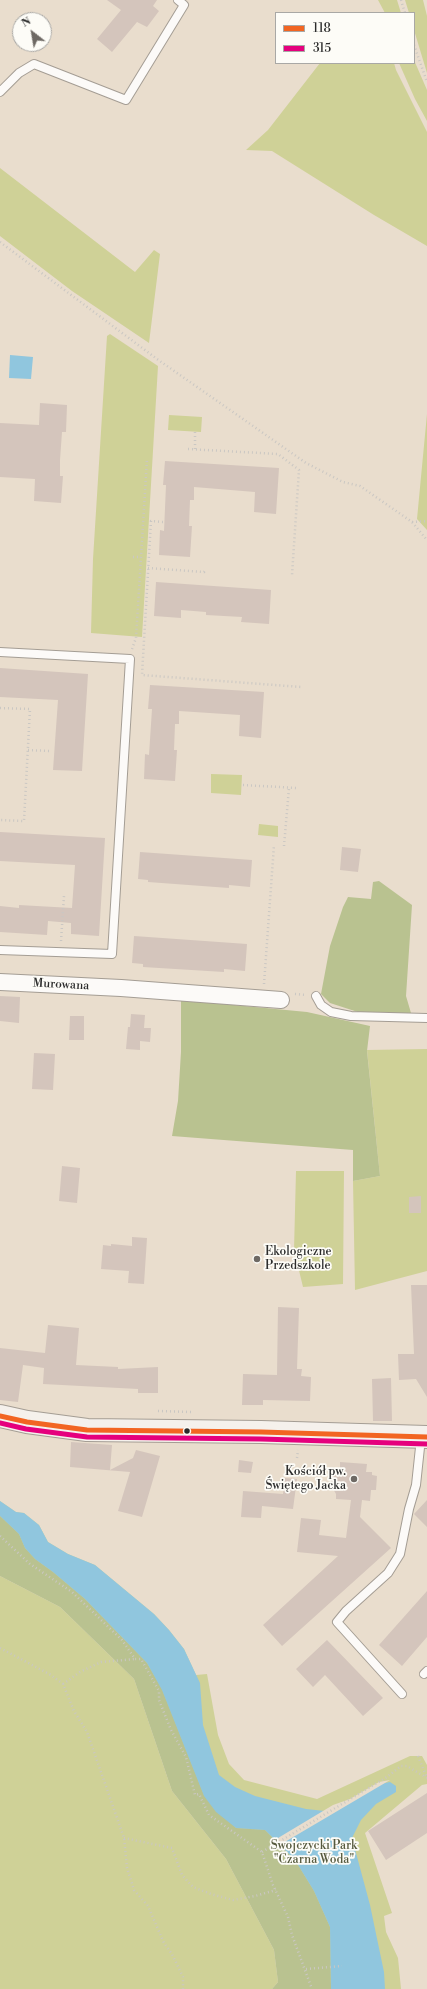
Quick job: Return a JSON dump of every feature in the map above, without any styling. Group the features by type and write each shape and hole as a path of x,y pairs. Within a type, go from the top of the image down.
{"street":[{"name":"Murowana","path":"0,982 121,988 281,1000"},
{"path":"0,1416 27,1422 87,1430 276,1432 424,1437"}],"lane":[{"path":"0,92 19,73 34,64 126,100 184,5 178,0"},
{"path":"0,652 130,659 112,954 61,954 0,950"},
{"path":"316,996 321,1005 331,1012 351,1016 427,1018"},
{"path":"402,1694 337,1622 346,1611 388,1573 400,1554 409,1509 416,1485 424,1437"}],"path":[{"path":"401,0 405,12"},
{"path":"415,48 427,82"},
{"path":"0,242 157,359 306,463 344,482 360,486 412,522 427,540"},
{"path":"195,432 195,449"},
{"path":"188,449 278,454 299,470 292,575"},
{"path":"130,659 136,638 147,459"},
{"path":"163,522 151,521 142,676 301,687"},
{"path":"412,522 427,521"},
{"path":"133,557 141,557"},
{"path":"148,568 204,572 206,569"},
{"path":"0,708 30,709 24,821 0,820"},
{"path":"28,750 48,751"},
{"path":"243,785 297,788"},
{"path":"284,846 288,788"},
{"path":"264,991 274,845"},
{"path":"61,954 64,896 62,896"},
{"path":"281,1000 289,994 316,996"},
{"path":"297,1458 298,1453"},
{"path":"0,1536 30,1564 72,1592 122,1640 135,1659"},
{"path":"0,1648 51,1675 63,1684 74,1711 87,1732 124,1838 127,1868 134,1890 148,1906 164,1943 172,1954 183,1976 183,1989"},
{"path":"63,1684 80,1672 101,1662 141,1658 160,1691 159,1700 171,1730 186,1757 196,1795 199,1794 209,1815 262,1852 288,1918 292,1934 312,1989"},
{"path":"418,1756 427,1778"},
{"path":"262,1852 388,1777 397,1769 407,1766 427,1778"},
{"path":"124,1838 172,1848 182,1875 193,1888 233,1900 276,1890"},
{"path":"306,1969 342,1966"}],"green space":[{"path":"378,0 397,0 401,12 384,12"},
{"path":"405,0 423,0 427,16 427,73 415,33 415,12 409,12"},
{"path":"415,62 427,90 427,121 415,99 399,64 415,64"},
{"path":"319,64 394,64 427,132 427,246 374,215 272,151 246,150 268,130"},
{"path":"0,168 135,272 154,250 160,254 149,343 72,291 0,236"},
{"path":"110,334 158,366 142,637 91,633 93,559 107,336"},
{"path":"427,414 427,530 417,519"},
{"path":"169,415 202,417 201,432 168,430"},
{"path":"211,774 242,775 241,795 211,793"},
{"path":"259,824 278,826 278,837 258,835"},
{"path":"379,881 412,905 406,996 411,1013 364,1014 330,1003 321,994 330,946 343,907 348,897 371,899 373,882"},
{"path":"181,1000 307,1012 370,1026 367,1051 380,1176 353,1181 353,1150 172,1136 178,1101 181,1052"},
{"path":"427,1049 427,1271 355,1290 353,1181 380,1176 367,1050"},
{"path":"296,1171 344,1171 343,1284 303,1287 294,1250"},
{"name":"Swojczycki Park \"Czarna Woda\"","path":"0,1501 16,1512 24,1513 39,1525 48,1542 68,1554 95,1565 154,1614 169,1630 184,1649 196,1675 207,1674 218,1735 229,1764 244,1780 317,1799 410,1756 422,1756 427,1765 427,1784 422,1785 365,1833 392,1913 384,1916 386,1932 398,1958 401,1989 305,1989 200,1811 147,1675 0,1546"},
{"path":"0,1516 19,1534 25,1548 35,1559 85,1599 147,1663 162,1689 204,1795 236,1828 265,1830 295,1860 314,1891 330,1927 331,1989 272,1989 278,1982 274,1950 226,1859 172,1791 134,1679 60,1607 0,1576"},
{"path":"0,1576 60,1607 134,1679 172,1791 226,1859 274,1950 278,1982 272,1989 0,1989"}],"water":[{"path":"10,355 33,357 31,379 9,378"},
{"path":"0,1501 16,1512 24,1513 39,1525 48,1542 68,1554 95,1565 154,1614 169,1630 184,1649 200,1683 203,1725 219,1775 235,1787 255,1796 306,1809 325,1811 351,1800 380,1784 390,1782 396,1786 396,1792 376,1804 361,1820 352,1838 370,1905 384,1972 385,1989 331,1989 330,1927 314,1891 295,1860 265,1830 236,1828 216,1812 204,1796 162,1690 147,1663 85,1599 35,1559 25,1548 19,1534 0,1516"}],"pier":[{"path":"390,1780 278,1846 273,1841 333,1805 350,1799 379,1782"}],"building":[{"path":"107,0 157,0 153,6 159,11 147,27 137,22 112,52 97,39 121,10"},
{"path":"40,403 67,405 66,432 62,432 60,460 60,476 63,476 61,503 34,501 35,479 0,477 0,423 39,425"},
{"path":"165,461 279,468 276,514 254,512 255,492 194,487 194,500 190,500 189,526 192,526 190,557 159,555 160,530 164,531 166,485 163,485"},
{"path":"156,582 271,590 269,624 241,622 242,617 206,615 206,612 181,610 181,618 154,616"},
{"path":"0,668 88,674 82,771 53,770 58,700 0,697"},
{"path":"150,685 264,692 261,738 239,736 240,715 179,711 179,724 175,724 174,750 177,750 175,781 144,779 145,754 149,755 152,709 148,709"},
{"path":"0,832 105,838 99,936 71,934 71,923 48,921 47,935 0,932 0,906 19,908 19,905 72,908 75,865 0,861"},
{"path":"342,847 361,849 358,872 340,870"},
{"path":"140,852 252,860 250,887 229,885 229,888 148,882 148,880 138,879"},
{"path":"134,936 247,944 245,971 224,969 224,972 143,967 143,964 132,963"},
{"path":"0,996 20,997 19,1023 0,1021"},
{"path":"131,1014 145,1015 144,1028 151,1028 150,1042 140,1041 140,1050 126,1049"},
{"path":"70,1016 84,1016 84,1040 69,1040"},
{"path":"34,1053 55,1054 53,1090 32,1089"},
{"path":"62,1166 80,1168 77,1203 59,1201"},
{"path":"421,1196 421,1213 409,1213 409,1197"},
{"path":"132,1237 147,1238 144,1284 128,1283 129,1271 101,1269 103,1245 111,1246 111,1244 132,1246"},
{"path":"411,1285 427,1285 427,1397 416,1379 399,1380 398,1354 414,1354"},
{"path":"278,1307 299,1308 297,1369 302,1369 301,1376 311,1377 310,1401 263,1400 263,1405 242,1405 243,1374 277,1375"},
{"path":"48,1325 79,1328 76,1365 118,1367 118,1369 158,1367 158,1393 138,1393 138,1389 43,1384 44,1368 23,1365 18,1402 0,1400 0,1348 45,1353"},
{"path":"391,1378 392,1421 373,1421 372,1379"},
{"path":"71,1442 112,1445 110,1470 133,1458 136,1450 160,1456 142,1517 118,1511 130,1472 70,1467"},
{"path":"239,1460 253,1462 251,1473 238,1472"},
{"path":"340,1462 367,1464 366,1472 372,1472 372,1475 377,1476 376,1490 371,1490 370,1501 362,1500 360,1517 391,1548 282,1646 263,1625 338,1556 297,1552 301,1518 321,1520 319,1535 346,1538 351,1500 336,1499 336,1494 331,1485 331,1474 340,1474"},
{"path":"285,1478 297,1479 293,1509 262,1506 261,1518 241,1517 243,1491 283,1494"},
{"path":"427,1500 427,1527 414,1514"},
{"path":"427,1591 427,1637 402,1666 379,1645"},
{"path":"327,1640 383,1698 363,1716 325,1675 313,1687 296,1669"},
{"path":"427,1793 427,1833 386,1860 368,1831"}],"transit line":[{"name":"118","path":"0,1416 27,1422 87,1430 261,1432 427,1437"},
{"name":"315","path":"0,1423 26,1429 87,1437 261,1439 427,1444"}],"place":[{"name":"Ekologiczne Przedszkole","path":"257,1259"},
{"name":"Kościół pw. Świętego Jacka","path":"354,1479"}]}
